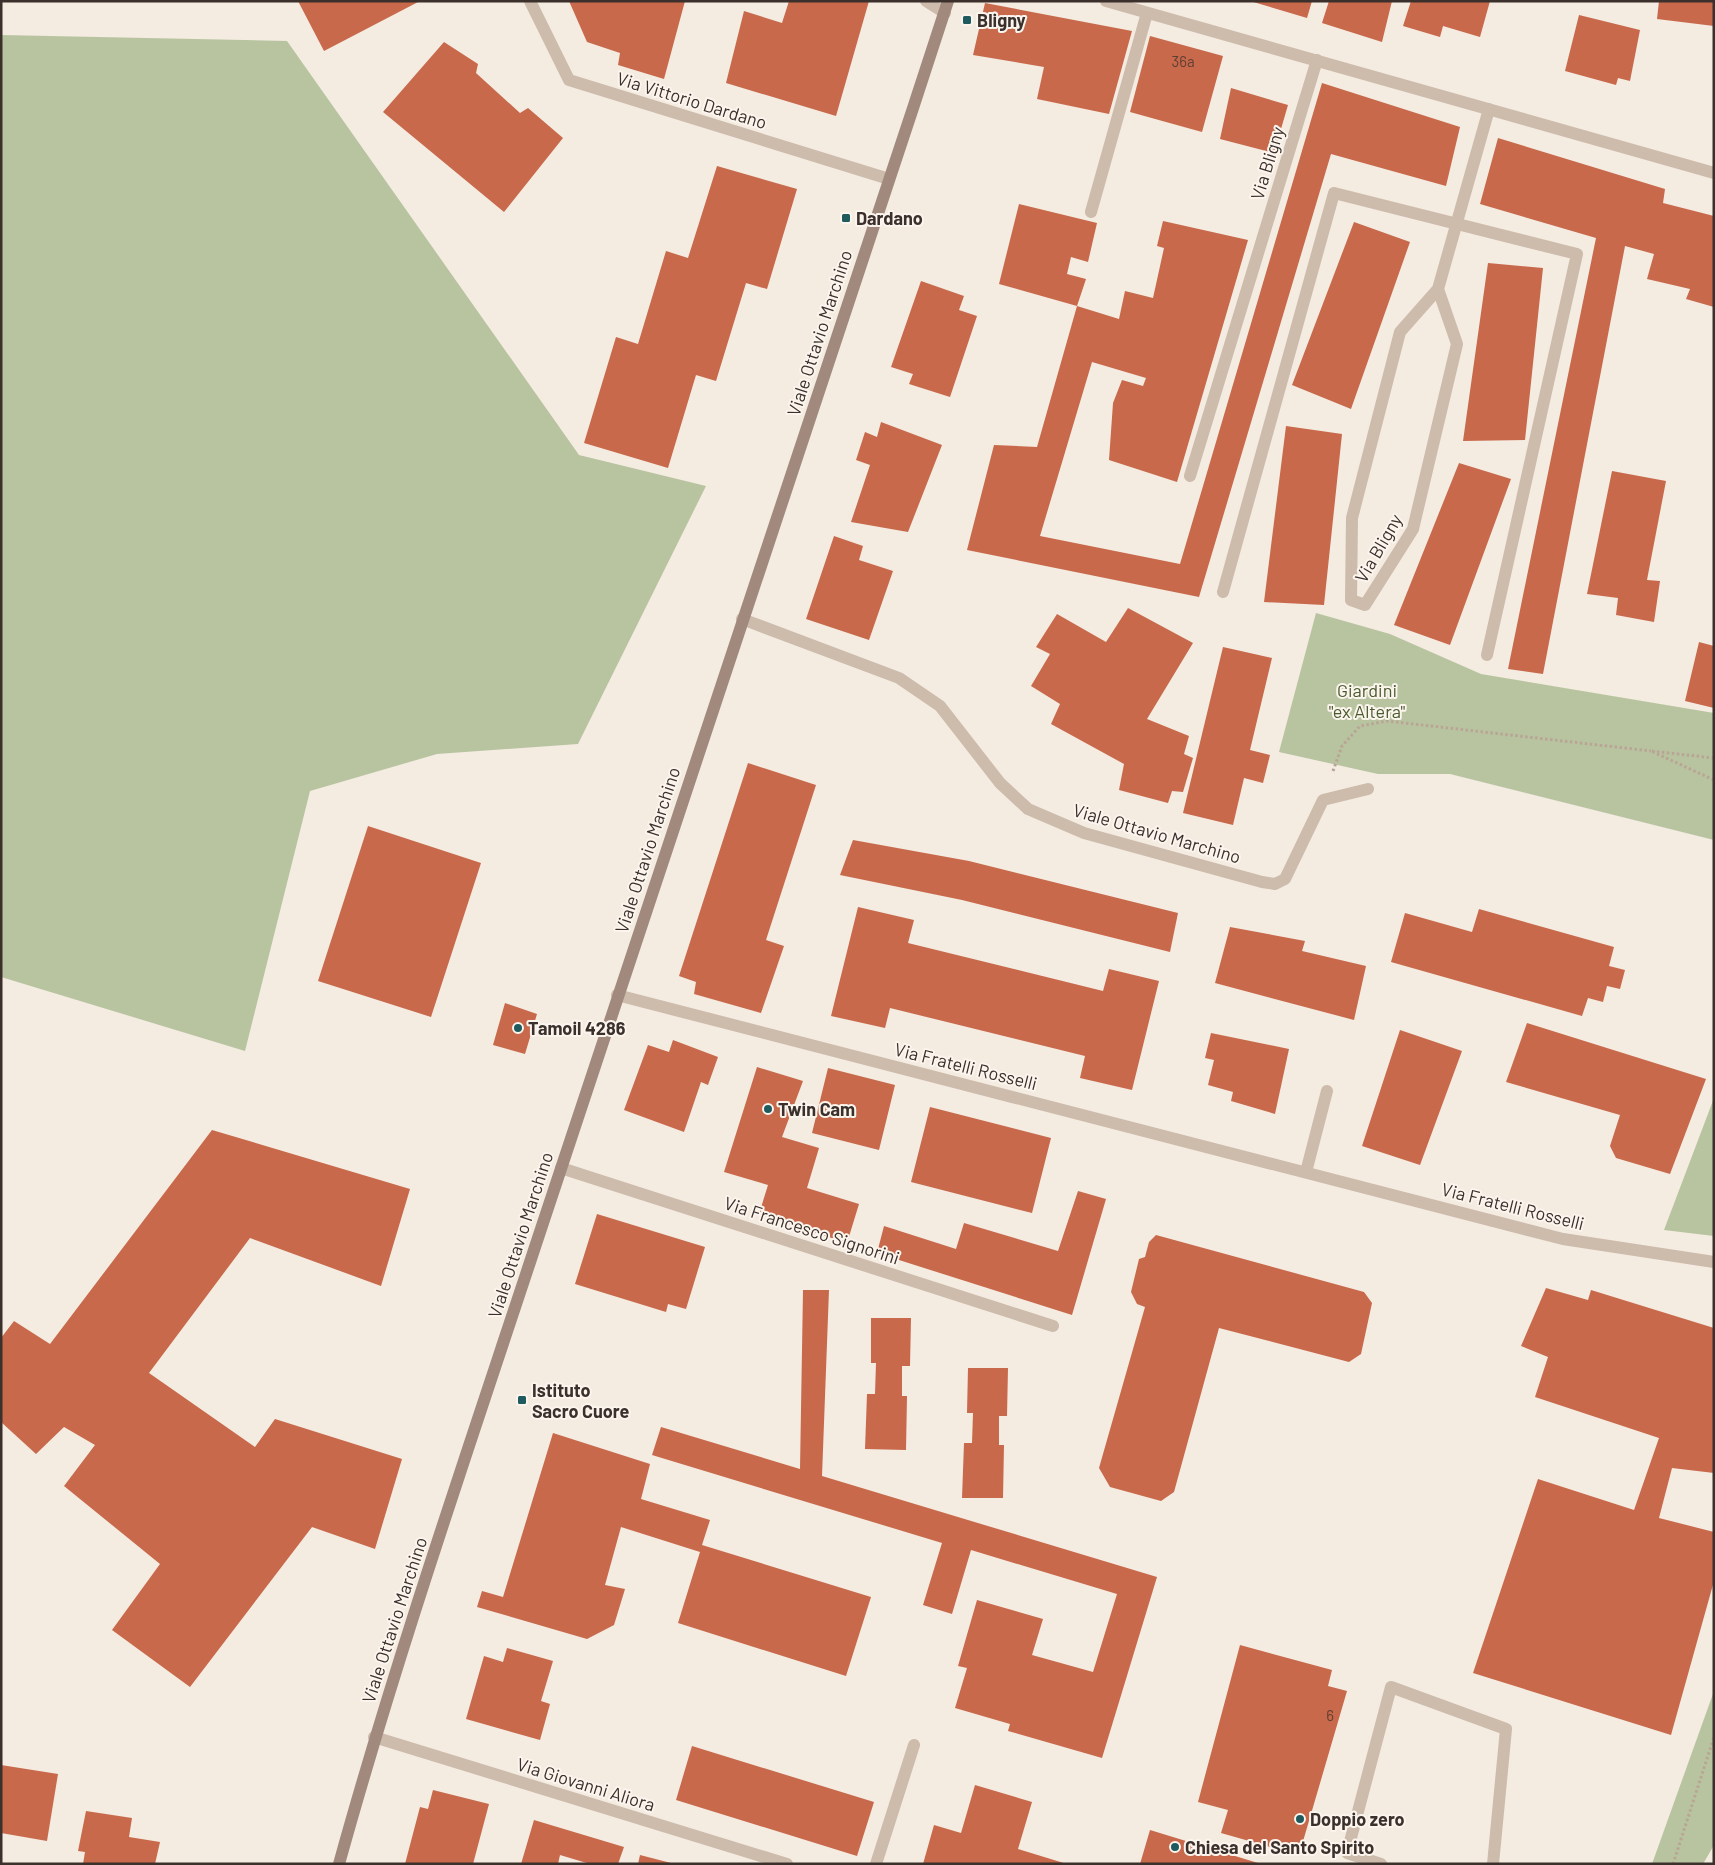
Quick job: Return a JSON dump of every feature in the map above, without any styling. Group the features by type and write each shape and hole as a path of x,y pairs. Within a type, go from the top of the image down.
{"street":[{"name":"Via Vittorio Dardano","path":"530,1 569,80 889,179"},
{"path":"926,1 947,7"},
{"path":"1106,1 1714,173"},
{"name":"Viale Ottavio Marchino","path":"339,1864 374,1737 617,995 947,7"},
{"path":"1091,212 1147,13"},
{"name":"Via Bligny","path":"1190,476 1316,60"},
{"name":"Via Bligny","path":"1438,289 1457,344 1413,529 1365,605 1351,600 1352,518 1400,332 1438,289 1489,109"},
{"path":"1223,592 1334,193 1577,254 1487,655"},
{"name":"Viale Ottavio Marchino","path":"742,619 899,678 940,706 1000,783 1028,810 1084,833 1275,884 1285,879 1322,800"},
{"path":"1322,800 1368,789"},
{"name":"Via Fratelli Rosselli","path":"617,995 1563,1239 1714,1262"},
{"path":"1306,1172 1327,1091"},
{"name":"Via Francesco Signorini","path":"561,1168 1053,1326"},
{"path":"1381,1864 1347,1853 1391,1687 1506,1729 1493,1864"},
{"name":"Via Giovanni Aliora","path":"374,1737 786,1864"},
{"path":"876,1864 914,1745"}],"path":[{"path":"1322,800 1342,746 1360,726 1387,721 1714,758"},
{"path":"1651,751 1714,780"},
{"path":"1672,1864 1714,1737"}],"green space":[{"path":"1,35 287,41 579,455 706,486 578,744 437,754 310,791 245,1051 1,977"},
{"name":"Giardini \"ex Altera\"","path":"1316,613 1390,634 1481,674 1714,713 1714,840 1450,774 1378,774 1279,752"},
{"path":"1714,1098 1714,1236 1664,1230"},
{"path":"1714,1691 1714,1845 1703,1864 1652,1864"}],"building":[{"path":"298,1 420,1 324,51"},
{"path":"569,1 685,1 664,79 618,65 620,53 587,42"},
{"path":"789,1 869,1 836,116 726,83 744,11 782,23"},
{"path":"1250,1 1312,1 1307,18"},
{"path":"1329,1 1392,1 1382,42 1322,23"},
{"path":"1411,1 1490,1 1480,37 1443,26 1440,37 1403,26"},
{"path":"1659,1 1714,1 1714,26 1657,19"},
{"path":"985,3 1132,31 1109,114 1037,99 1044,67 973,55"},
{"path":"1579,15 1640,30 1630,81 1618,78 1616,85 1565,71"},
{"path":"1150,36 1223,56 1202,132 1130,112"},
{"path":"444,42 478,64 476,73 520,113 528,108 563,138 504,212 383,112"},
{"path":"1322,83 1460,127 1446,186 1331,154 1199,597 967,550 994,445 1037,447 1077,306 1119,319 1125,291 1153,298 1164,248 1157,246 1163,221 1248,240 1177,482 1109,460 1113,403 1122,380 1143,386 1146,378 1092,362 1040,536 1180,564"},
{"path":"1231,88 1288,105 1274,153 1220,139"},
{"path":"1498,138 1665,189 1663,203 1714,216 1714,307 1686,299 1690,289 1647,279 1654,254 1625,246 1543,674 1508,669 1596,238 1480,204"},
{"path":"717,166 797,189 767,289 746,283 716,381 696,375 668,468 584,443 616,337 638,344 666,251 688,258"},
{"path":"1019,204 1097,223 1088,262 1071,257 1067,274 1086,279 1077,306 999,284"},
{"path":"1354,222 1410,242 1351,409 1292,385"},
{"path":"1488,263 1543,268 1525,440 1463,441"},
{"path":"921,281 964,296 959,310 977,316 950,397 909,384 913,374 891,367"},
{"path":"881,422 942,445 908,532 851,522 870,465 856,460 865,432 877,437"},
{"path":"1286,426 1342,434 1324,605 1264,602"},
{"path":"1459,463 1511,479 1450,645 1394,625"},
{"path":"1612,471 1666,481 1647,580 1660,581 1654,622 1616,615 1618,598 1587,594"},
{"path":"834,536 863,546 859,560 893,571 869,640 806,619"},
{"path":"1128,608 1193,643 1147,719 1189,736 1184,754 1193,758 1183,792 1172,791 1168,803 1119,790 1124,764 1051,724 1060,704 1031,686 1050,654 1036,647 1057,614 1106,642"},
{"path":"1699,642 1714,646 1714,708 1685,701"},
{"path":"1223,647 1272,658 1250,750 1270,755 1263,783 1244,778 1233,825 1183,813"},
{"path":"748,763 816,785 766,940 784,946 761,1013 694,994 696,982 679,976"},
{"path":"368,826 481,863 431,1017 318,981"},
{"path":"853,840 969,861 1178,913 1170,952 962,900 840,875"},
{"path":"858,907 914,920 908,943 1103,991 1109,969 1159,981 1132,1090 1080,1078 1085,1056 890,1008 885,1028 831,1016"},
{"path":"1479,909 1614,947 1609,966 1625,970 1620,989 1607,986 1603,1002 1588,998 1582,1016 1391,962 1405,913 1472,932"},
{"path":"1230,927 1305,941 1302,951 1366,966 1354,1020 1215,983"},
{"path":"505,1003 537,1014 525,1054 493,1045"},
{"path":"1527,1023 1706,1079 1670,1174 1616,1158 1610,1146 1620,1115 1506,1082"},
{"path":"1400,1030 1462,1051 1420,1165 1362,1146"},
{"path":"1211,1033 1289,1049 1275,1114 1231,1101 1233,1092 1208,1085 1214,1060 1205,1058"},
{"path":"673,1040 718,1057 708,1085 701,1082 684,1132 624,1110 648,1045 669,1052"},
{"path":"757,1067 803,1081 782,1137 819,1148 807,1188 859,1204 847,1243 759,1214 768,1185 724,1172"},
{"path":"828,1068 895,1085 879,1150 812,1133"},
{"path":"930,1107 1051,1138 1032,1213 911,1182"},
{"path":"212,1130 410,1189 381,1286 250,1238 149,1373 255,1447 275,1419 402,1459 375,1549 312,1527 190,1687 112,1630 160,1564 64,1486 95,1445 64,1427 36,1454 1,1422 1,1338 14,1321 50,1344"},
{"path":"1078,1191 1106,1199 1072,1315 877,1253 884,1226 956,1249 964,1223 1058,1251"},
{"path":"597,1214 705,1247 686,1309 668,1304 666,1312 575,1284"},
{"path":"1156,1235 1364,1292 1372,1303 1361,1354 1349,1362 1219,1328 1174,1492 1161,1501 1110,1487 1099,1468 1145,1307 1137,1304 1131,1292 1139,1259 1145,1257 1149,1242"},
{"path":"1546,1288 1588,1300 1591,1290 1714,1328 1714,1473 1672,1468 1659,1518 1714,1532 1714,1581 1671,1735 1473,1673 1538,1479 1634,1510 1659,1438 1535,1397 1548,1357 1521,1346"},
{"path":"803,1290 829,1290 822,1476 1157,1577 1102,1758 1008,1731 1010,1724 955,1708 967,1668 958,1666 977,1600 1043,1619 1032,1655 1093,1672 1117,1594 971,1550 952,1614 923,1605 942,1543 652,1455 661,1427 800,1469"},
{"path":"871,1318 911,1318 910,1366 902,1366 902,1396 907,1396 906,1450 865,1449 867,1394 875,1394 876,1363 871,1363"},
{"path":"968,1368 1008,1368 1007,1416 999,1416 999,1445 1004,1445 1003,1498 962,1498 964,1443 972,1443 973,1413 967,1413"},
{"path":"553,1433 650,1464 641,1499 710,1520 702,1545 871,1597 846,1676 678,1623 700,1552 621,1527 605,1585 625,1589 614,1625 587,1639 477,1607 482,1591 503,1597"},
{"path":"1240,1645 1332,1670 1328,1686 1347,1691 1299,1855 1221,1833 1228,1810 1198,1802"},
{"path":"507,1648 553,1661 541,1701 550,1704 540,1740 466,1719 484,1656 503,1662"},
{"path":"692,1746 874,1802 857,1856 676,1800"},
{"path":"1,1765 58,1774 47,1841 1,1833"},
{"path":"975,1785 1032,1802 1018,1849 1067,1864 923,1864 934,1825 961,1833"},
{"path":"433,1790 489,1804 473,1864 405,1864 420,1807 428,1809"},
{"path":"86,1811 132,1818 129,1837 160,1842 155,1864 83,1864 85,1852 78,1851"},
{"path":"534,1820 624,1847 618,1864 590,1864 560,1855 558,1864 521,1864"},
{"name":"Chiesa del Santo Spirito","path":"1150,1830 1258,1863 1258,1864 1140,1864"},
{"path":"640,1855 671,1863 671,1864 638,1864"}],"place":[{"name":"Bligny","path":"967,20"},
{"name":"Dardano","path":"846,218"},
{"name":"Tamoil 4286","path":"518,1028"},
{"name":"Twin Cam","path":"768,1109"},
{"name":"Istituto Sacro Cuore","path":"522,1400"},
{"name":"Doppio zero","path":"1300,1819"},
{"name":"Chiesa del Santo Spirito","path":"1175,1847"}]}
